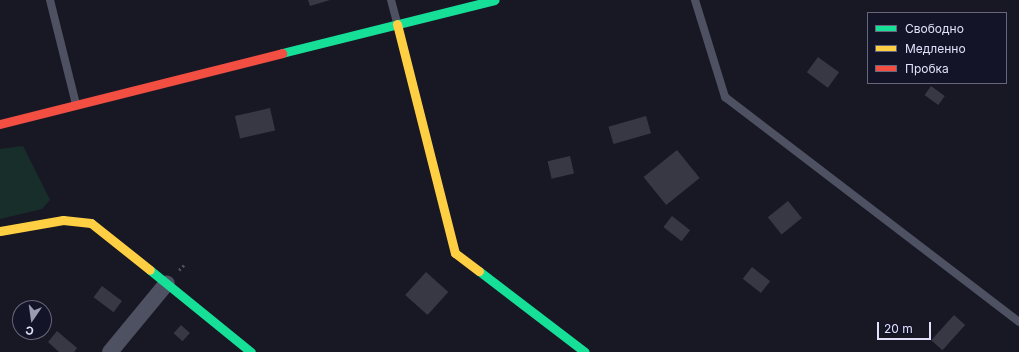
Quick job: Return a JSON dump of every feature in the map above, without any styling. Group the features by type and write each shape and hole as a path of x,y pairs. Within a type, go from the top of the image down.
{"street":[{"path":"0,124 494,0"},
{"path":"397,24 455,253 585,352"},
{"path":"0,231 63,220 91,223 251,352"},
{"path":"110,352 167,283"}],"lane":[{"path":"50,0 76,105"},
{"path":"391,0 397,24"},
{"path":"695,0 725,97 1019,322"}],"green space":[{"path":"23,146 50,200 42,209 0,219 0,149"}],"building":[{"path":"308,0 330,0 310,6"},
{"path":"818,57 839,72 828,88 807,72"},
{"path":"931,86 945,96 938,105 925,95"},
{"path":"270,108 275,130 240,139 235,116"},
{"path":"646,116 651,133 613,144 609,127"},
{"path":"677,150 700,178 666,205 644,177"},
{"path":"570,156 574,174 552,179 548,161"},
{"path":"788,201 802,218 782,234 768,217"},
{"path":"672,216 690,230 682,241 663,227"},
{"path":"752,267 770,281 761,293 743,279"},
{"path":"426,272 448,292 428,315 405,295"},
{"path":"102,286 122,301 114,312 94,297"},
{"path":"954,315 965,325 942,350 931,340"},
{"path":"181,325 190,333 183,341 174,333"},
{"path":"57,331 77,348 74,352 59,352 48,342 52,340 52,337"}],"traffic: fast":[{"path":"282,53 494,0"},
{"path":"150,270 251,352"},
{"path":"479,271 585,352"}],"traffic: slow":[{"path":"397,24 455,253 479,271"},
{"path":"0,231 63,220 91,223 150,270"}],"traffic: jam":[{"path":"0,124 282,53"}]}
